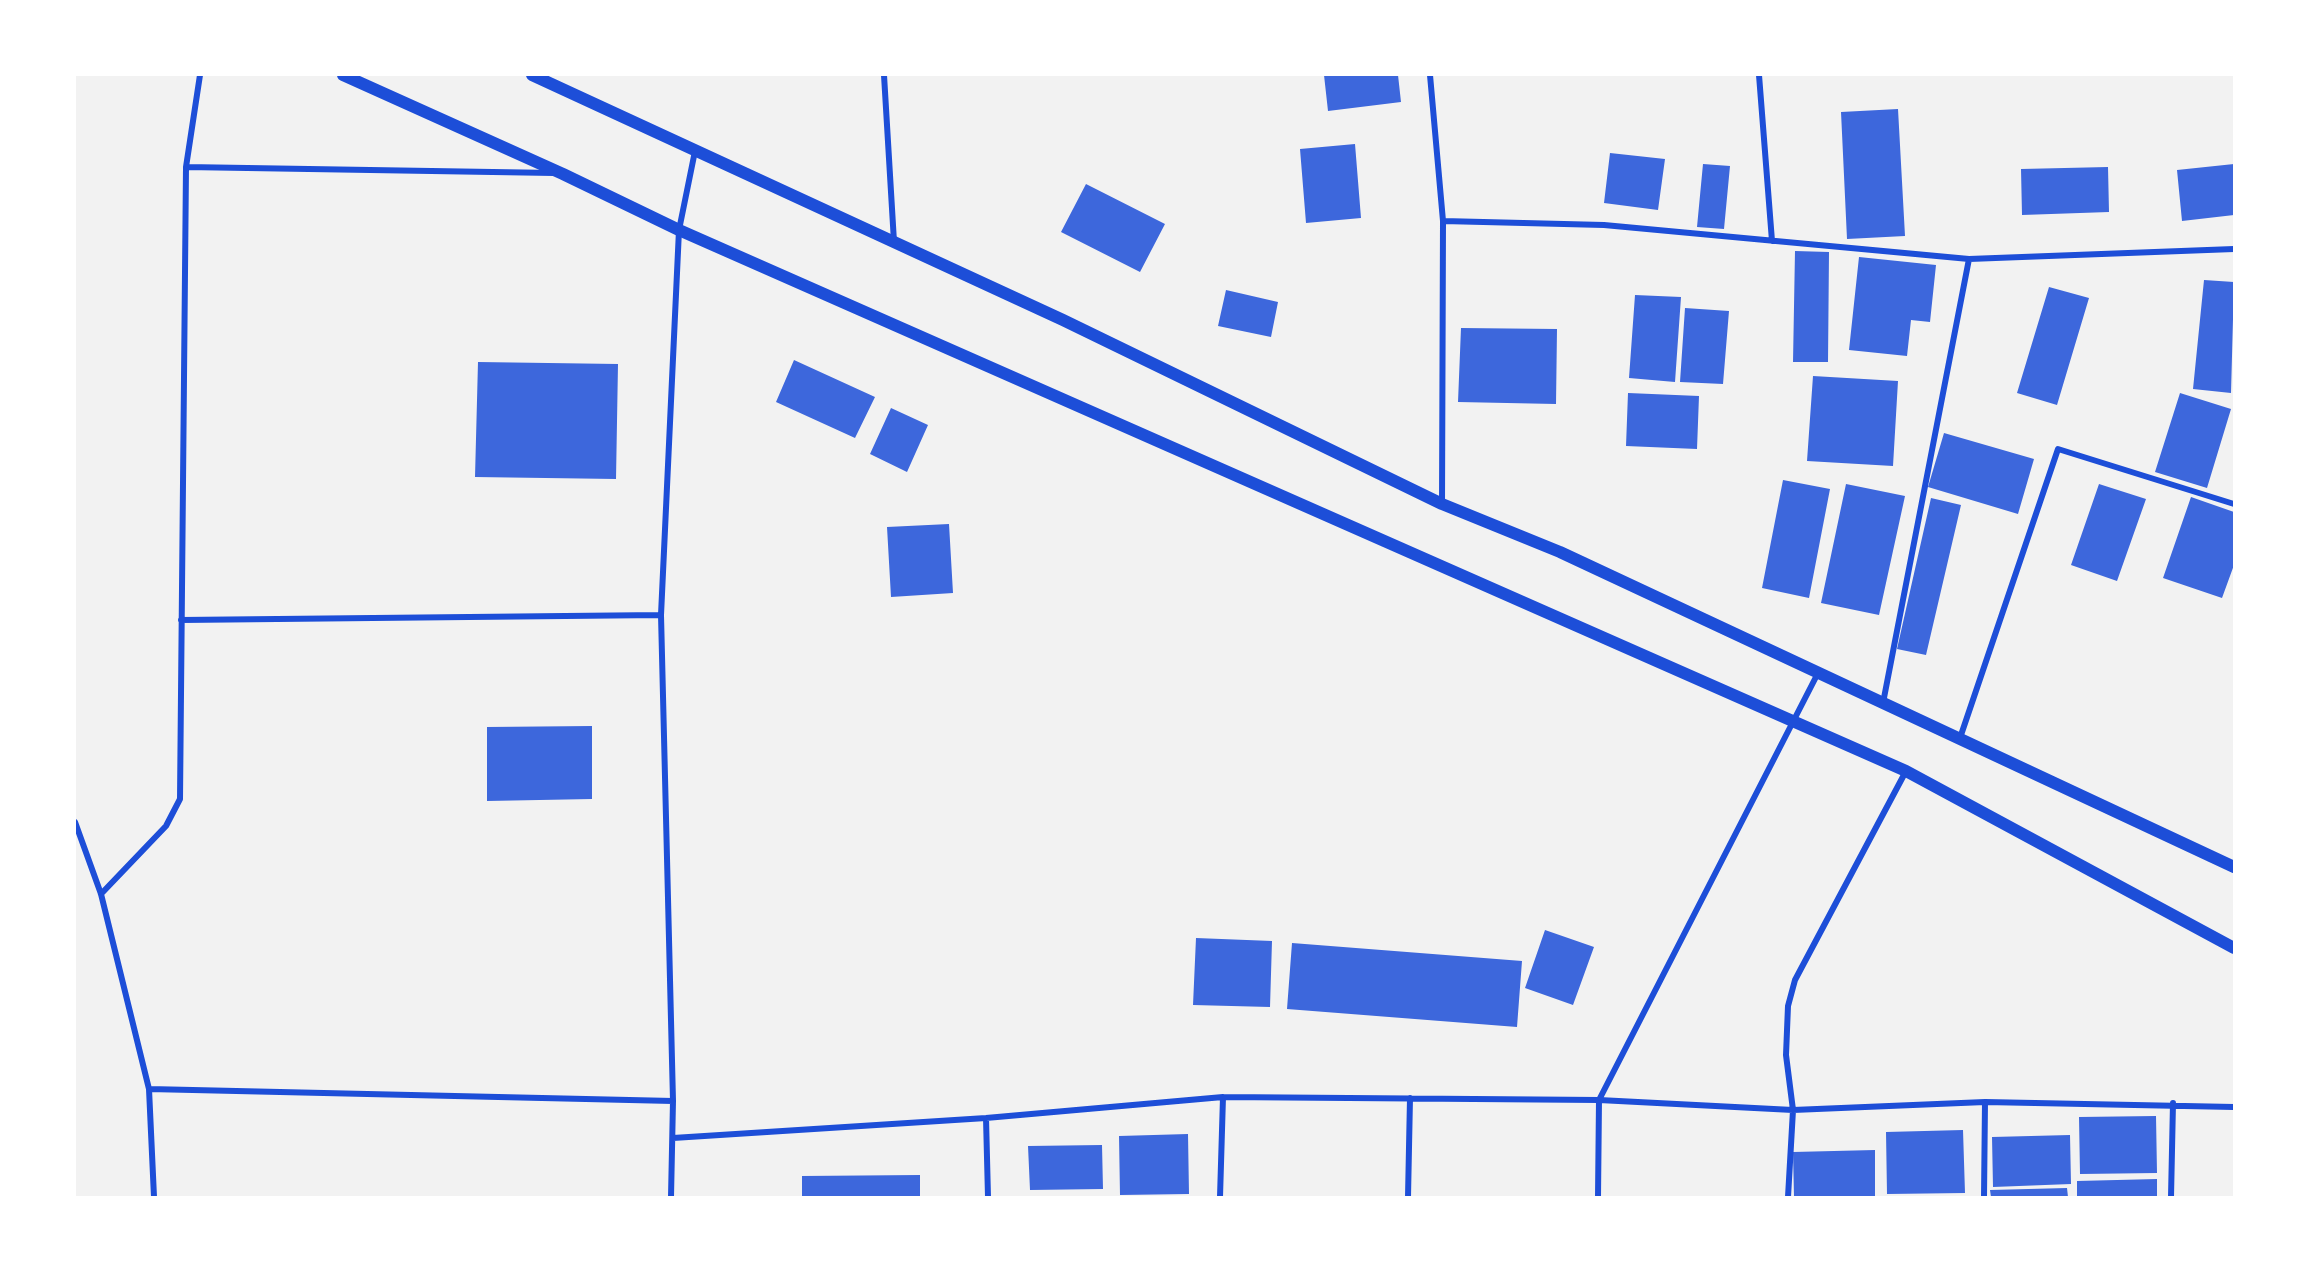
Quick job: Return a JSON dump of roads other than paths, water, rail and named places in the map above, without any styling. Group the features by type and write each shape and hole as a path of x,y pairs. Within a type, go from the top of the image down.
{"main road":[{"path":"343,75 563,174 679,230 1906,771 2234,948"},
{"path":"532,75 1063,320 1442,504 1560,552 2234,867"}],"street":[{"path":"101,894 166,826 180,799 186,167 200,75"},
{"path":"884,75 894,242"},
{"path":"1430,75 1443,222 1442,504"},
{"path":"1759,75 1772,241"},
{"path":"671,1197 673,1101 661,615 679,230 695,150"},
{"path":"186,167 563,174"},
{"path":"1443,222 1604,225 1969,259 2234,249"},
{"path":"1884,703 1969,259"},
{"path":"1960,738 2058,449 2234,504"},
{"path":"181,620 661,615"},
{"path":"1598,1197 1599,1100 1795,722 1818,672"},
{"path":"1788,1197 1793,1110 1786,1055 1788,1006 1795,980 1906,771"},
{"path":"75,822 101,894 149,1089 154,1197"},
{"path":"149,1089 673,1101"},
{"path":"673,1138 986,1118 1223,1097 1599,1100 1793,1110 1985,1102 2173,1103 2234,1107"},
{"path":"1220,1197 1223,1097"},
{"path":"1408,1197 1410,1098"},
{"path":"1984,1197 1985,1102"},
{"path":"2171,1197 2173,1103"},
{"path":"986,1118 988,1197"}]}
